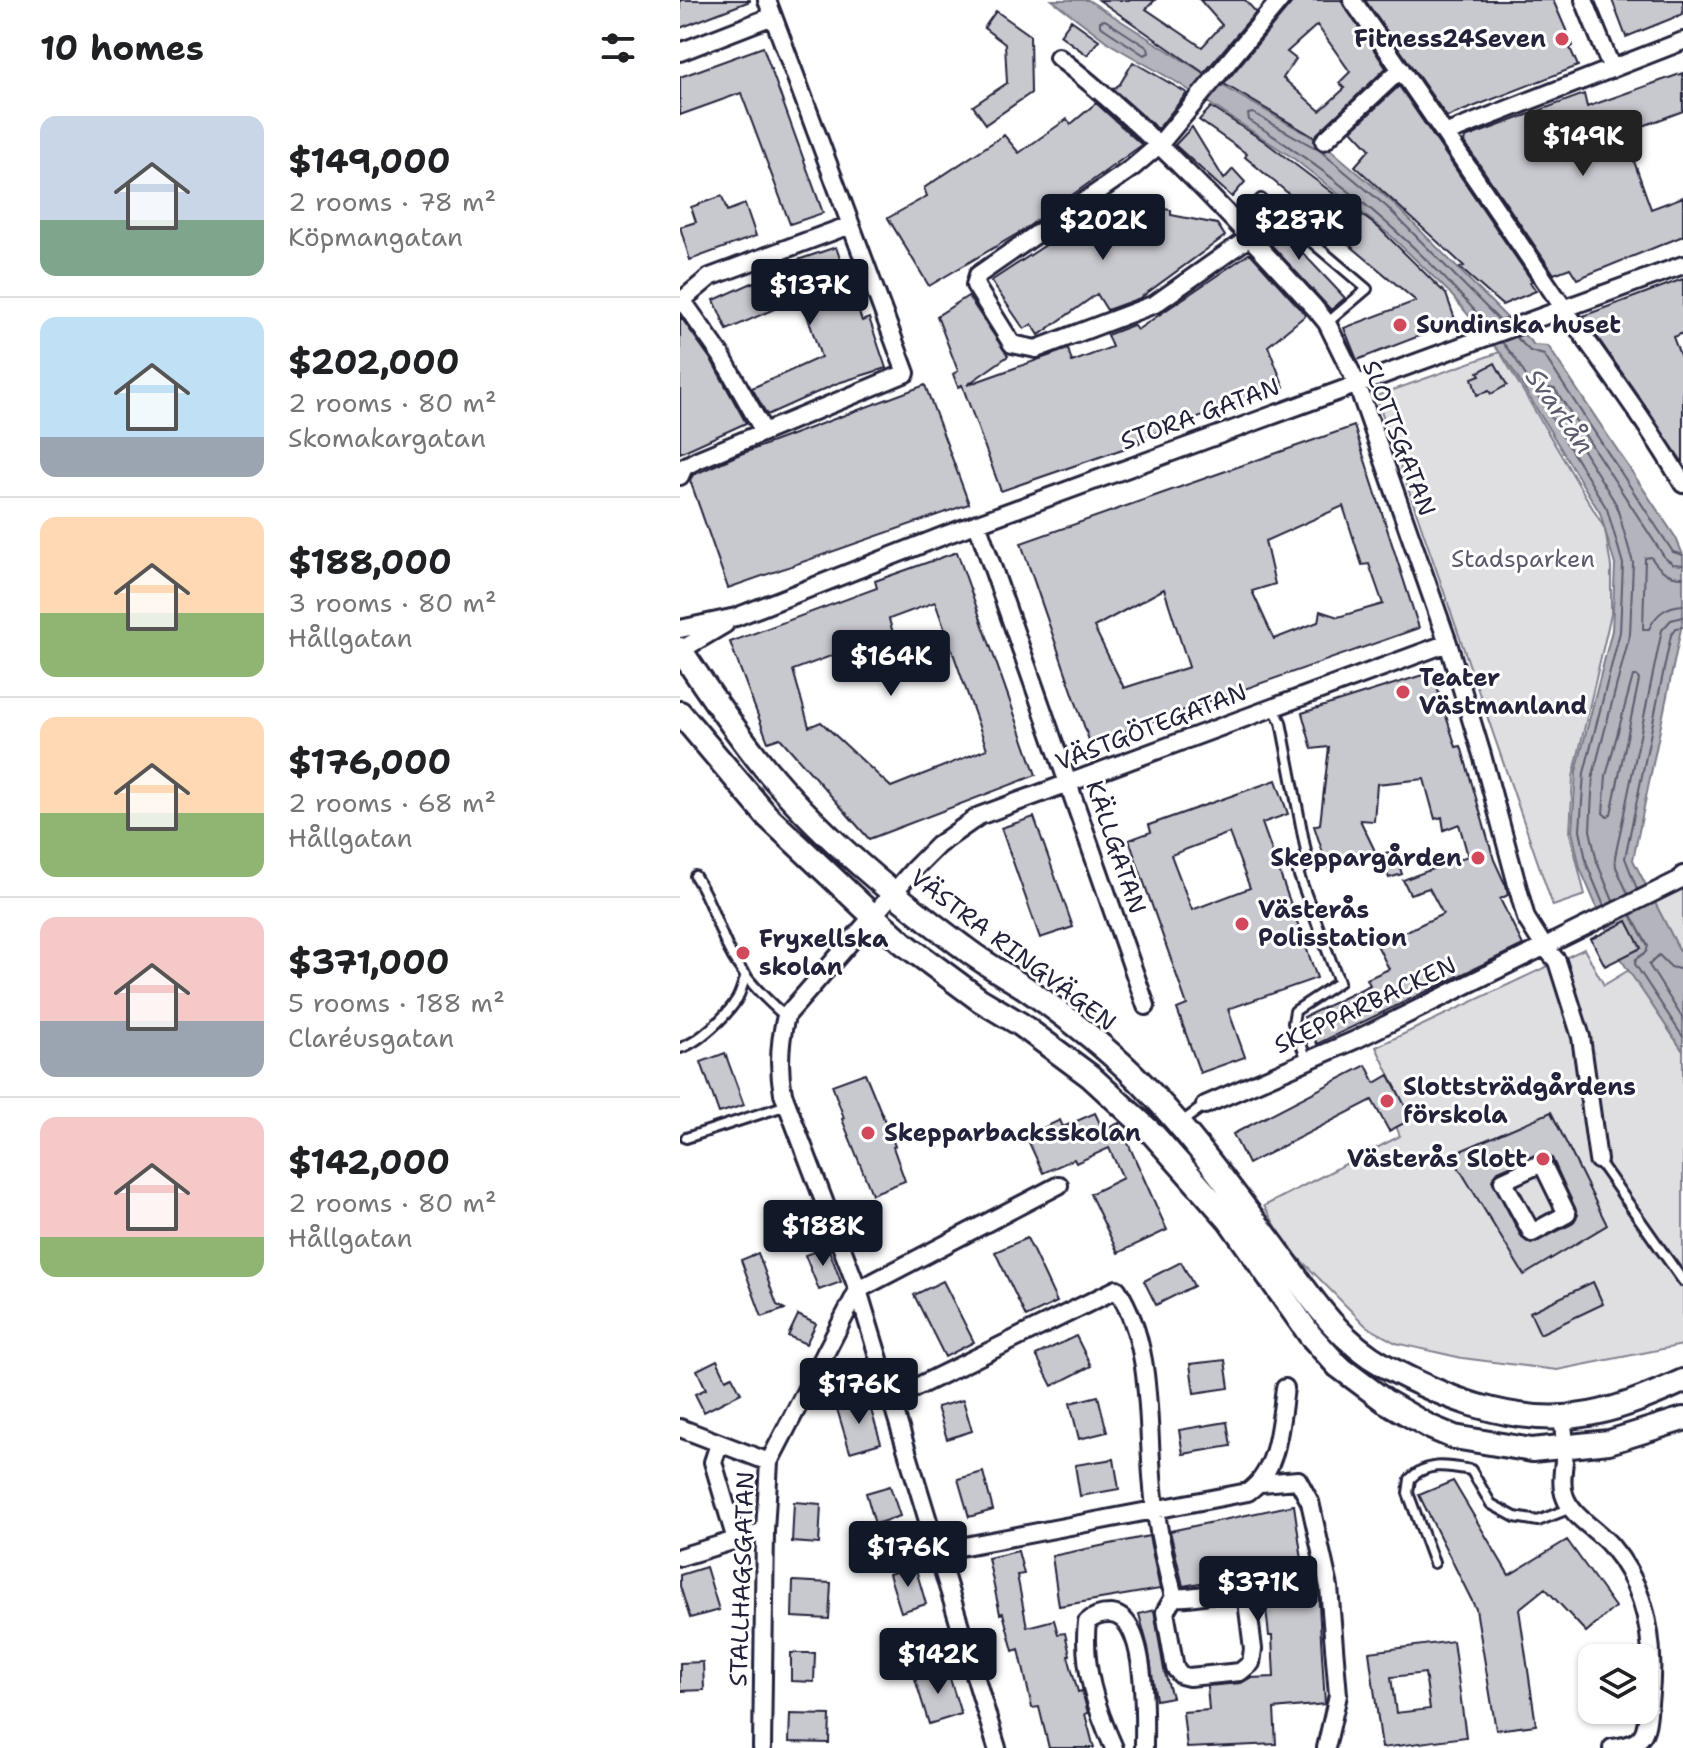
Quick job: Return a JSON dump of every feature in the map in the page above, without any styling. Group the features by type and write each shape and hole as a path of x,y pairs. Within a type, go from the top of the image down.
{"main road":[{"name":"VÄSTRA RINGVÄGEN","path":"680,650 753,753 811,817 893,893 964,948 1083,1030 1150,1092 1343,1338 1382,1364 1448,1395 1525,1416 1580,1416 1644,1398 1683,1381"},
{"path":"680,674 742,754 753,753"},
{"path":"682,718 767,816 903,943 980,1000 1049,1045 1116,1098 1153,1134 1229,1220 1310,1335 1338,1366 1385,1401 1454,1437 1532,1450 1609,1442 1683,1419"}],"street":[{"path":"680,476 684,467 697,460 906,373 767,0"},
{"path":"1352,0 1447,133 1683,484"},
{"path":"1584,0 1612,69"},
{"path":"1250,237 1155,304 1036,349 1012,344 975,285 978,275 1132,168 1159,145 1217,78 1274,3"},
{"path":"680,52 773,16"},
{"path":"1447,133 1683,41"},
{"name":"SLOTTSGATAN","path":"1058,57 1159,145 1250,237 1327,323 1357,384 1448,643 1526,918 1557,961 1581,1037 1598,1160"},
{"path":"1324,141 1401,69"},
{"path":"763,430 721,355 681,301 710,277 850,225"},
{"name":"STORA GATAN","path":"680,650 736,617 977,523 1683,265"},
{"name":"KÄLLGATAN","path":"977,523 1146,1006"},
{"name":"STORA GATAN","path":"680,629 736,617"},
{"name":"VÄSTGÖTEGATAN","path":"786,1016 938,845 979,816 1448,643"},
{"name":"SKEPPARBACKEN","path":"1205,1105 1355,1040 1679,880 1683,875"},
{"path":"786,1016 779,1061 787,1105 858,1290 997,1748"},
{"path":"858,1290 1059,1185"},
{"path":"892,1399 1117,1289 1138,1338 1155,1508 1174,1597 1165,1612 1175,1668 1181,1675 1189,1677 1240,1672 1251,1663 1253,1649 1246,1593 1235,1590 1174,1597"},
{"name":"STALLHAGSGATAN","path":"762,1748 769,1462 858,1290"},
{"path":"1261,1483 1269,1466 1285,1388"},
{"path":"1562,1417 1565,1498 1571,1508 1612,1546 1638,1588 1646,1610 1652,1647 1646,1741 1612,1748"},
{"path":"680,1428 769,1462"},
{"path":"719,1444 713,1462 736,1540"},
{"path":"939,1551 1248,1492 1261,1483 1298,1480 1310,1502 1329,1587 1338,1682 1326,1748"},
{"path":"680,1557 765,1531"},
{"path":"1114,1748 1093,1695 1086,1651 1087,1622 1100,1614 1116,1614 1125,1618 1133,1632 1145,1696 1144,1748"}],"lane":[{"path":"1236,223 1261,199 1367,289 1327,323"},
{"path":"1273,707 1281,722 1308,862 1298,873 1339,982 1295,1011 1293,1023 1307,1060"},
{"path":"695,876 710,898 729,951 756,990 786,1016"},
{"path":"680,1048 690,1045 714,1028 716,1021 736,1000 746,975"},
{"path":"686,1138 787,1105"},
{"path":"1178,1124 1205,1105"},
{"path":"1598,1160 1683,1281"},
{"path":"1434,1563 1408,1493 1410,1479 1427,1467 1448,1466 1471,1470 1491,1504 1515,1517 1538,1521 1571,1508"}],"green space":[{"name":"Stadsparken","path":"1500,352 1605,529 1611,567 1611,614 1573,777 1570,833 1585,895 1553,906 1376,396"},
{"path":"1683,889 1683,956 1653,902"},
{"path":"1584,949 1604,985 1629,970 1683,1051 1683,1345 1557,1370 1462,1358 1396,1343 1366,1326 1289,1248 1264,1206 1400,1136 1396,1126 1411,1119 1376,1047"}],"water":[{"name":"Svartån","path":"1052,0 1088,0 1233,92 1324,144 1392,202 1534,345 1548,346 1676,538 1683,555 1683,619 1633,860 1683,957 1683,1051 1620,958 1627,921 1607,931 1580,868 1572,831 1576,772 1612,630 1615,565 1600,513 1508,362 1449,292 1391,236 1293,158 1178,83 1110,44"}],"building":[{"path":"680,0 750,0 750,1 680,28"},
{"path":"1099,0 1155,0 1146,9 1202,47 1222,25 1200,0 1245,0 1256,12 1204,73"},
{"path":"1294,0 1341,0 1386,68 1314,137 1224,84","holes":["1317,25 1350,72 1339,83 1345,88 1320,111 1283,78 1296,59 1287,52"]},
{"path":"1365,0 1553,0 1573,46 1570,48 1578,66 1447,117"},
{"path":"1612,0 1683,0 1683,14 1626,37"},
{"path":"996,11 1030,35 1031,93 986,124 973,106 1007,83 1005,44 984,28"},
{"path":"1071,20 1099,40 1087,55 1060,35"},
{"path":"763,47 823,213 790,224 741,93 680,115 680,77"},
{"path":"1133,62 1187,93 1158,129 1113,89 1120,84"},
{"path":"1683,73 1683,111 1624,133 1651,209 1683,197 1683,236 1577,279 1570,268 1554,274 1464,142 1465,138 1584,94 1587,107"},
{"path":"1399,86 1536,291 1502,305 1355,166 1370,149 1352,130"},
{"path":"1096,103 1142,145 1022,231 929,286 888,218 927,196 924,188 1004,135 1019,153 1067,119 1071,124"},
{"path":"1211,107 1264,141 1379,228 1446,294 1456,322 1357,360 1344,328 1416,301 1245,157 1247,154 1199,120"},
{"path":"1192,127 1224,179 1233,169 1245,182 1232,197 1175,145"},
{"path":"722,196 727,211 745,204 756,236 690,260 680,227 696,222 691,207"},
{"path":"1100,203 1150,212 1151,207 1171,210 1171,215 1217,224 1225,236 1140,298 1107,310 1097,294 1039,335 1032,324 1024,329 991,281 1076,225 1074,222"},
{"path":"1266,214 1345,298 1331,310 1253,225"},
{"path":"836,247 862,321 869,318 886,368 838,383 767,415 752,388 821,357 801,297 727,330 714,300 790,266 789,263"},
{"path":"1250,253 1306,315 1268,346 1284,387 1139,439 1140,443 1001,491 962,385 958,387 953,374 958,371 937,316 968,296 1008,356 967,385 1068,349 1072,362 1112,347 1107,335 1133,325 1137,330"},
{"path":"1683,279 1683,333 1673,337 1683,363 1683,463 1583,316"},
{"path":"680,316 712,361 746,423 680,453"},
{"path":"1495,363 1507,385 1491,394 1489,391 1477,395 1472,378"},
{"path":"925,385 969,504 728,588 690,480 693,475"},
{"path":"1354,426 1419,628 1090,743 1021,543","holes":["1343,506 1362,565 1369,564 1383,604 1338,617 1320,611 1318,622 1274,639 1252,591 1275,584 1265,541","1164,589 1189,667 1124,688 1094,627"]},
{"path":"957,552 1036,775 869,839 780,738 768,742 730,642 877,588 875,581","holes":["935,602 987,749 891,787 821,722 809,727 793,670 893,633 889,619"]},
{"path":"1432,672 1456,747 1461,746 1494,860 1506,886 1508,895 1500,899 1523,945 1317,1044 1304,1017 1370,985 1367,979 1389,969 1377,945 1443,914 1429,888 1410,894 1403,880 1468,856 1459,824 1444,830 1442,817 1435,819 1424,779 1377,784 1374,821 1360,820 1376,853 1328,868 1314,826 1320,824 1329,747 1312,749 1302,713"},
{"path":"1276,780 1288,814 1262,823 1317,978 1228,1009 1245,1057 1200,1073 1177,1009 1187,1005 1129,840 1151,832 1149,825","holes":["1229,833 1250,888 1192,910 1171,855"]},
{"path":"1034,817 1073,927 1040,938 1001,828"},
{"path":"1394,850 1402,874 1389,878 1380,855"},
{"path":"1627,921 1641,948 1605,966 1591,939"},
{"path":"725,1053 744,1105 719,1113 701,1062"},
{"path":"1366,1065 1375,1083 1389,1075 1412,1119 1389,1131 1372,1100 1248,1164 1233,1134"},
{"name":"Skepparbacksskolan","path":"865,1073 895,1146 905,1181 872,1194 832,1085"},
{"name":"Västerås Slott","path":"1551,1112 1607,1225 1524,1275 1451,1155","holes":["1542,1152 1552,1158 1578,1215 1572,1224 1531,1244 1522,1238 1492,1180 1498,1171"]},
{"path":"1095,1113 1103,1130 1119,1123 1167,1230 1118,1253 1090,1194 1123,1178 1109,1148 1043,1173 1026,1136 1060,1120 1063,1127"},
{"path":"1027,1238 1057,1302 1026,1317 995,1252"},
{"path":"828,1247 841,1282 819,1290 805,1255"},
{"path":"758,1253 777,1305 785,1309 762,1317 741,1260"},
{"path":"1181,1262 1194,1286 1156,1305 1144,1281"},
{"path":"943,1281 974,1342 945,1357 914,1295"},
{"path":"1593,1282 1603,1304 1540,1334 1530,1312"},
{"path":"798,1315 816,1324 806,1344 788,1336"},
{"path":"1076,1336 1091,1366 1052,1386 1036,1355"},
{"path":"717,1360 726,1379 732,1376 741,1393 704,1412 695,1394 706,1389 697,1370"},
{"path":"1225,1360 1229,1388 1194,1393 1190,1364"},
{"path":"1098,1396 1107,1432 1079,1439 1070,1403"},
{"path":"868,1400 881,1443 850,1452 837,1409"},
{"path":"963,1400 972,1431 947,1439 937,1407"},
{"path":"1227,1422 1231,1446 1183,1454 1179,1430"},
{"path":"1114,1459 1119,1489 1080,1496 1075,1465"},
{"path":"983,1472 993,1510 969,1517 958,1479"},
{"path":"1453,1481 1509,1575 1567,1540 1615,1607 1586,1632 1545,1588 1519,1609 1536,1725 1496,1730 1476,1609 1419,1495"},
{"path":"890,1486 900,1516 875,1524 866,1493"},
{"path":"794,1502 821,1504 819,1544 792,1542"},
{"path":"1294,1505 1305,1580 1316,1579 1318,1589 1325,1704 1274,1709 1276,1744 1187,1748 1183,1712 1209,1710 1207,1686 1274,1677 1272,1636 1269,1636 1262,1572 1183,1586 1170,1531"},
{"path":"1149,1536 1160,1589 1059,1606 1052,1556"},
{"path":"1018,1551 1024,1574 1017,1575 1027,1627 1054,1620 1058,1634 1065,1633 1078,1692 1082,1691 1088,1713 1085,1714 1094,1748 1049,1748 1039,1707 1032,1708 1019,1649 1013,1651 1003,1613 1000,1614 988,1558"},
{"path":"915,1566 926,1604 901,1612 889,1574"},
{"path":"706,1567 719,1610 690,1618 680,1586 680,1575"},
{"path":"793,1581 831,1583 829,1619 792,1617"},
{"path":"1154,1610 1172,1697 1156,1700 1148,1647 1139,1614"},
{"path":"1453,1641 1466,1737 1382,1748 1369,1652","holes":["1425,1673 1430,1709 1396,1713 1391,1677"]},
{"path":"791,1653 815,1653 814,1682 791,1681"},
{"path":"703,1662 704,1690 680,1691 680,1663"},
{"path":"947,1669 961,1714 929,1724 915,1679"},
{"path":"790,1714 830,1715 829,1743 789,1742"}],"place":[{"name":"Fitness24Seven","path":"1562,39"},
{"name":"Sundinska huset","path":"1400,325"},
{"name":"Teater Västmanland","path":"1403,692"},
{"name":"Skeppargården","path":"1478,858"},
{"name":"Västerås Polisstation","path":"1242,924"},
{"name":"Fryxellska skolan","path":"743,953"},
{"name":"Slottsträdgårdens förskola","path":"1387,1101"},
{"name":"Skepparbacksskolan","path":"868,1133"},
{"name":"Västerås Slott","path":"1543,1159"}]}
